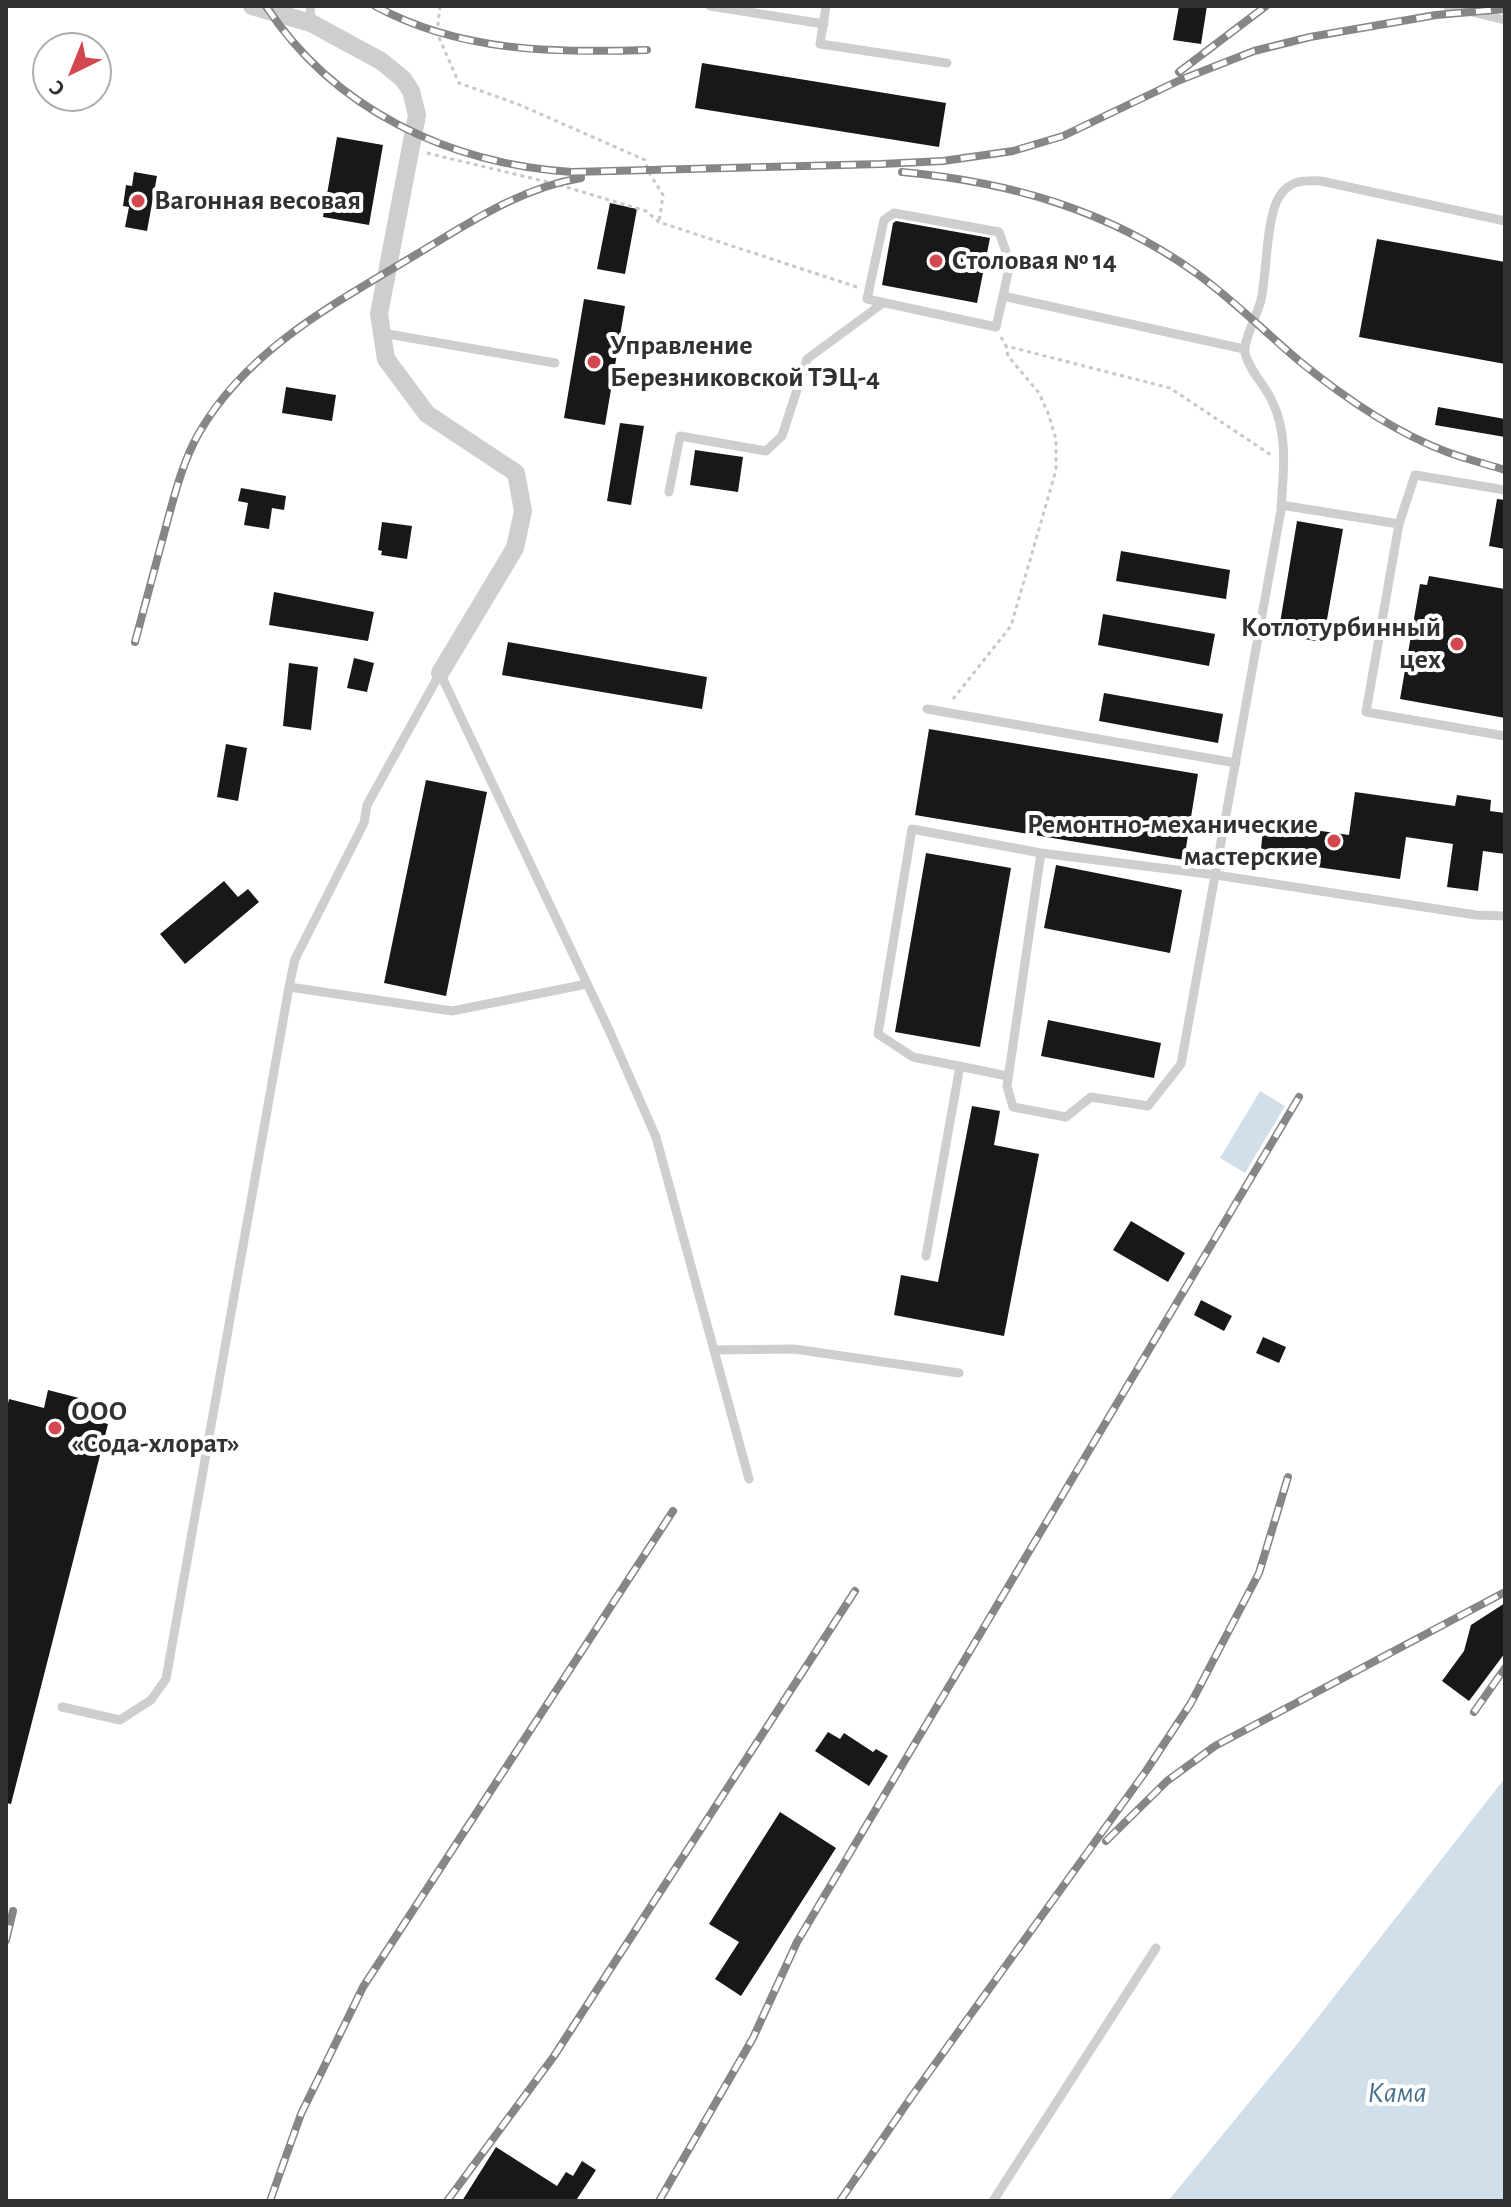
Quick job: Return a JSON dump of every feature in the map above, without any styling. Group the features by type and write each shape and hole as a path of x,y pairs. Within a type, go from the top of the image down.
{"street":[{"path":"252,6 271,14 310,14 373,56 403,79 411,91 417,115 379,314 386,359 427,414 516,473 523,511 515,548 440,673"}],"lane":[{"path":"710,6 824,24"},
{"path":"826,6 820,44 947,63"},
{"path":"1447,6 1505,20"},
{"path":"1041,853 1008,1076 1007,1086 1013,1107 1066,1117 1091,1097 1148,1106 1181,1064 1281,505 1284,464 1279,418 1244,349 1261,300 1274,207 1288,185 1301,180 1321,181 1505,221"},
{"path":"894,213 999,232 1010,263 996,327 867,299 869,291 884,220 894,213"},
{"path":"1003,296 1244,349"},
{"path":"669,492 680,436 766,451 782,436 807,359 883,303"},
{"path":"382,333 555,363"},
{"path":"1505,490 1415,475 1399,524 1366,712 1505,736"},
{"path":"1281,505 1399,524"},
{"path":"440,673 656,1137 749,1479"},
{"path":"62,1707 120,1720 151,1700 166,1679 295,959 364,823 367,805 440,673"},
{"path":"927,709 1236,763"},
{"path":"1008,1076 913,1057 878,1034 912,829 1041,853 1216,875 1476,915 1505,916"},
{"path":"289,987 452,1011 587,984"},
{"path":"926,1256 960,1066"},
{"path":"714,1350 794,1349 959,1373"},
{"path":"993,2201 1156,1948"}],"path":[{"path":"440,6 437,33 459,83 520,105 645,160 663,195 659,222"},
{"path":"409,149 556,184 646,211 659,222 869,291"},
{"path":"944,712 1011,626 1056,470 1056,439 1048,413 1039,393 1008,356 996,327"},
{"path":"1006,346 1170,388 1284,464"}],"water":[{"path":"1260,1091 1285,1106 1245,1173 1220,1158"},
{"name":"Кама","path":"1505,1778 1505,2201 1168,2201 1294,2048"}],"building":[{"path":"1179,6 1207,6 1201,44 1173,40"},
{"path":"702,63 946,103 939,147 695,108"},
{"path":"337,137 383,145 369,225 323,217"},
{"name":"Вагонная весовая","path":"134,172 157,176 147,231 125,227 129,207 123,206 126,185 132,186"},
{"path":"610,203 637,209 625,274 597,269"},
{"name":"Cтоловая № 14","path":"896,221 990,238 977,303 882,285 893,223"},
{"path":"1377,239 1505,262 1505,364 1359,337"},
{"name":"Управление Березниковской ТЭЦ-4","path":"584,299 625,306 605,425 564,418"},
{"path":"286,387 336,395 332,421 282,413"},
{"path":"1438,407 1505,419 1505,437 1435,425"},
{"path":"620,423 644,426 631,505 607,501"},
{"path":"695,450 743,457 738,492 690,485"},
{"path":"241,488 286,496 284,510 272,508 269,529 244,525 248,503 238,501"},
{"name":"Котлотурбинный цех","path":"1497,499 1505,500 1505,549 1489,546"},
{"path":"1297,521 1343,529 1323,642 1278,635"},
{"path":"382,522 412,526 407,559 381,555 382,551 378,550"},
{"path":"1121,551 1230,570 1226,599 1116,581"},
{"name":"Котлотурбинный цех","path":"1429,576 1505,589 1505,718 1400,699 1420,584 1427,585"},
{"path":"274,592 374,612 368,641 269,625"},
{"path":"1103,614 1215,634 1209,666 1098,645"},
{"path":"508,642 707,677 702,709 502,675"},
{"path":"354,658 374,663 367,692 347,688"},
{"path":"289,663 318,667 311,730 283,726"},
{"path":"1104,693 1223,714 1218,743 1099,721"},
{"path":"929,729 1198,774 1184,860 915,815"},
{"path":"226,744 247,748 238,801 217,797"},
{"path":"426,780 487,792 446,996 384,983"},
{"name":"Ремонтно-механические мастерские","path":"1355,792 1455,806 1457,795 1491,800 1490,811 1505,813 1505,854 1483,851 1478,891 1447,887 1453,844 1406,837 1400,879 1275,861 1277,851 1261,849 1263,829 1279,832 1280,825 1349,835"},
{"path":"926,853 1011,868 980,1047 895,1032"},
{"path":"1056,865 1182,890 1170,953 1044,928"},
{"path":"224,881 238,897 248,889 259,902 185,964 160,934"},
{"path":"1048,1020 1161,1043 1154,1078 1041,1056"},
{"path":"972,1106 1000,1111 994,1145 1039,1154 1004,1336 894,1315 901,1275 938,1282"},
{"path":"1131,1221 1185,1253 1168,1282 1113,1250"},
{"path":"1201,1300 1232,1316 1224,1331 1194,1315"},
{"path":"1263,1337 1286,1347 1279,1363 1256,1353"},
{"path":"48,1390 79,1398 74,1415 108,1424 11,1804 6,1803 6,1412 9,1399 44,1408"},
{"path":"1505,1603 1505,1653 1469,1701 1442,1681 1464,1651 1471,1625"},
{"path":"828,1732 840,1739 844,1733 873,1752 876,1749 888,1756 869,1786 815,1751"},
{"path":"780,1812 836,1848 741,1996 715,1979 739,1942 709,1924"},
{"path":"496,2147 557,2186 566,2172 573,2176 582,2161 596,2170 577,2199 580,2201 462,2201"}],"railway":[{"path":"266,6 294,43 325,75 399,125 439,143 482,157 527,167 572,172 881,164 943,161 1013,151 1063,136 1180,80 1254,51 1310,37 1436,15 1505,9"},
{"path":"375,6 440,33 474,41 542,50 647,50"},
{"path":"1179,72 1266,6"},
{"path":"902,172 981,183 1019,192 1093,216 1128,232 1196,273 1298,360 1369,412 1427,444 1505,470"},
{"path":"135,642 188,456 219,403 242,376 268,352 325,310 456,230 516,198 581,178"},
{"path":"659,2201 753,2038 797,1942 1299,1097"},
{"path":"840,2201 1191,1703 1259,1573 1288,1477"},
{"path":"270,2201 301,2114 363,1987 673,1511"},
{"path":"447,2201 554,2056 855,1591"},
{"path":"1106,1841 1167,1781 1215,1746 1505,1592"},
{"path":"1474,1712 1505,1668"},
{"path":"6,1940 13,1911"}],"place":[{"name":"Вагонная весовая","path":"138,201"},
{"name":"Cтоловая № 14","path":"936,261"},
{"name":"Управление Березниковской ТЭЦ-4","path":"594,362"},
{"name":"Котлотурбинный цех","path":"1457,644"},
{"name":"Ремонтно-механические мастерские","path":"1334,841"},
{"name":"ООО «Сода-хлорат»","path":"55,1428"}]}
